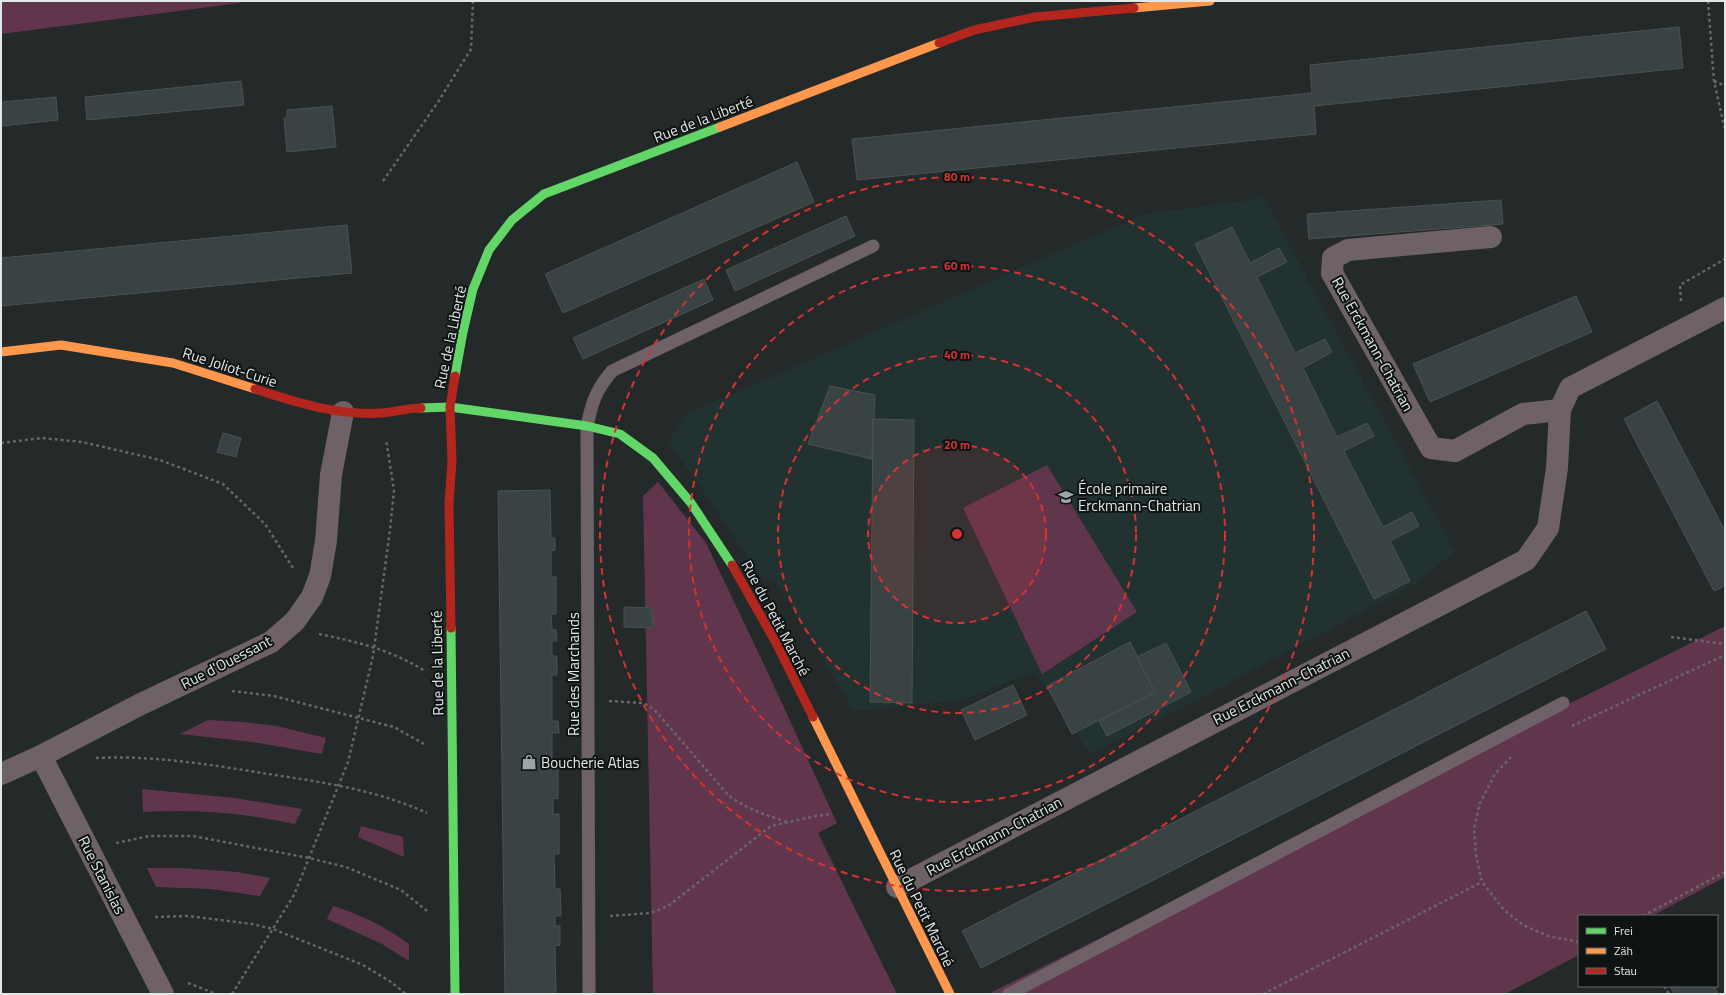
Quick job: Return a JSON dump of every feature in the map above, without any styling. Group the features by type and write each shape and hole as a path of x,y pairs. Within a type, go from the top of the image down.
{"street":[{"name":"Rue de la Liberté","path":"455,994 449,511 452,461 450,407 463,332 473,289 490,250 512,220 544,194 974,30 1035,17 1210,1"},
{"name":"Rue Erckmann-Chatrian","path":"1491,237 1348,250 1332,258 1332,273 1431,448 1455,451 1523,414 1560,410"},
{"name":"Rue Erckmann-Chatrian","path":"897,887 1526,560 1548,528 1557,468 1560,410 1570,388 1725,308"},
{"name":"Rue Joliot-Curie","path":"1,352 61,345 173,363 296,403 343,412 381,413 410,408 450,407"},
{"name":"Rue du Petit Marché","path":"450,407 587,426 620,434 653,458 691,503 735,570 775,641 950,994"},
{"name":"Rue d'Ouessant","path":"1,774 42,756 139,705 271,642 295,621 312,597 320,576 326,541 331,475 343,412"},
{"name":"Rue Stanislas","path":"42,756 163,994"}],"lane":[{"name":"Rue des Marchands","path":"589,994 590,916 587,426 592,403 600,386 612,371 873,246"},
{"path":"1009,994 1563,703"}],"path":[{"path":"383,181 438,102 471,49 473,1"},
{"path":"1708,1 1714,81 1725,130"},
{"path":"1714,81 1725,86"},
{"path":"1683,330 1680,285 1725,259"},
{"path":"232,994 294,895 348,762 374,646 394,490 381,413"},
{"path":"1,443 42,438 82,442 160,460 223,484 265,524 312,597"},
{"path":"318,634 374,646 409,661 428,673"},
{"path":"1671,638 1725,644"},
{"path":"1566,728 1725,655"},
{"path":"228,691 274,696 394,727 428,746"},
{"path":"589,700 643,703 654,709 729,796 743,806 758,813 787,822"},
{"path":"1515,752 1495,774 1480,803 1474,828 1476,855 1482,882 1504,910 1523,925 1548,936 1578,942"},
{"path":"95,758 118,757 215,765 338,785 403,802 429,814"},
{"path":"590,916 651,913 668,906 771,826 816,816 859,812"},
{"path":"112,843 149,836 193,836 309,858 346,867 401,890 430,913"},
{"path":"1645,915 1725,872"},
{"path":"1263,994 1482,882"},
{"path":"150,918 188,916 252,924 273,929 363,965 391,982 406,994"}],"shaded area":[{"path":"1,1 240,1 240,3 1,34"},
{"name":"École primaire Erckmann-Chatrian","path":"1264,198 1455,552 1414,584 1205,696 1090,754 1035,672 962,700 854,711 774,579 764,581 669,442 684,415 1145,214"},
{"path":"1047,465 1137,612 1042,674 963,508"},
{"path":"658,482 706,543 768,673 837,823 818,833 897,994 653,994 643,496"},
{"path":"1725,626 1725,877 1654,915 1578,915 1578,956 1505,994 988,994"},
{"path":"208,720 277,726 326,738 322,754 252,742 180,734"},
{"path":"142,789 235,798 302,809 295,824 256,817 219,813 182,811 143,812"},
{"path":"361,826 403,837 404,857 358,837"},
{"path":"147,868 181,868 238,872 270,878 260,896 211,889 156,887"},
{"path":"333,906 354,913 390,931 409,944 409,961 382,944 327,919"}],"building":[{"path":"1679,27 1683,68 1314,106 1316,134 857,180 852,139 1312,93 1310,65"},
{"path":"241,81 244,105 87,120 85,97"},
{"path":"56,97 58,120 1,126 1,102"},
{"path":"332,106 336,147 287,152 284,118 287,118 287,110"},
{"path":"797,162 814,202 563,313 545,274"},
{"path":"1501,200 1503,224 1309,239 1307,214"},
{"path":"846,216 855,236 735,291 726,270"},
{"path":"347,225 352,273 1,306 1,258"},
{"path":"1232,227 1250,263 1279,248 1287,262 1257,277 1295,353 1325,339 1332,352 1303,368 1337,437 1367,423 1374,436 1344,451 1383,527 1412,512 1419,526 1390,541 1410,581 1374,599 1195,244"},
{"path":"704,279 713,300 583,359 573,338"},
{"path":"1576,296 1592,332 1430,402 1413,364"},
{"path":"830,386 875,395 872,459 808,444"},
{"path":"1657,401 1725,531 1725,586 1714,591 1624,419"},
{"path":"873,419 914,420 912,703 870,702"},
{"path":"223,433 241,438 236,457 217,452"},
{"path":"550,490 551,538 555,538 555,550 551,551 551,577 556,577 556,614 551,614 552,630 556,630 557,641 552,641 552,656 557,656 557,675 552,675 552,721 558,721 559,733 552,733 552,762 558,762 558,799 553,798 553,814 559,814 559,854 554,854 555,889 560,889 561,916 555,916 555,926 560,926 560,945 555,946 556,994 505,994 498,491"},
{"path":"624,607 652,608 653,628 624,627"},
{"path":"1586,611 1606,649 981,968 962,931"},
{"path":"1130,642 1155,692 1072,734 1047,686"},
{"path":"1166,643 1191,692 1107,736 1099,721 1155,692 1137,657"},
{"path":"1013,685 1027,715 975,740 961,710"},
{"path":"1670,987 1714,987 1718,994 1674,994"}],"traffic: fast":[{"path":"455,376 473,289 489,250 512,220 544,194 720,127"},
{"path":"421,408 450,407 587,426 620,434 653,458 691,503 732,565"},
{"path":"451,628 455,994"}],"traffic: slow":[{"path":"1134,8 1210,1"},
{"path":"720,127 939,43"},
{"path":"1,352 61,345 173,363 255,389"},
{"path":"813,717 950,994"}],"traffic: jam":[{"path":"939,43 974,30 1035,17 1134,8"},
{"path":"451,628 449,503 452,461 450,407 455,376"},
{"path":"255,389 317,407 349,412 381,413 421,408"},
{"path":"732,565 775,641 813,717"}],"place":[{"name":"École primaire Erckmann-Chatrian","path":"1066,497"},
{"name":"Boucherie Atlas","path":"529,762"}]}
